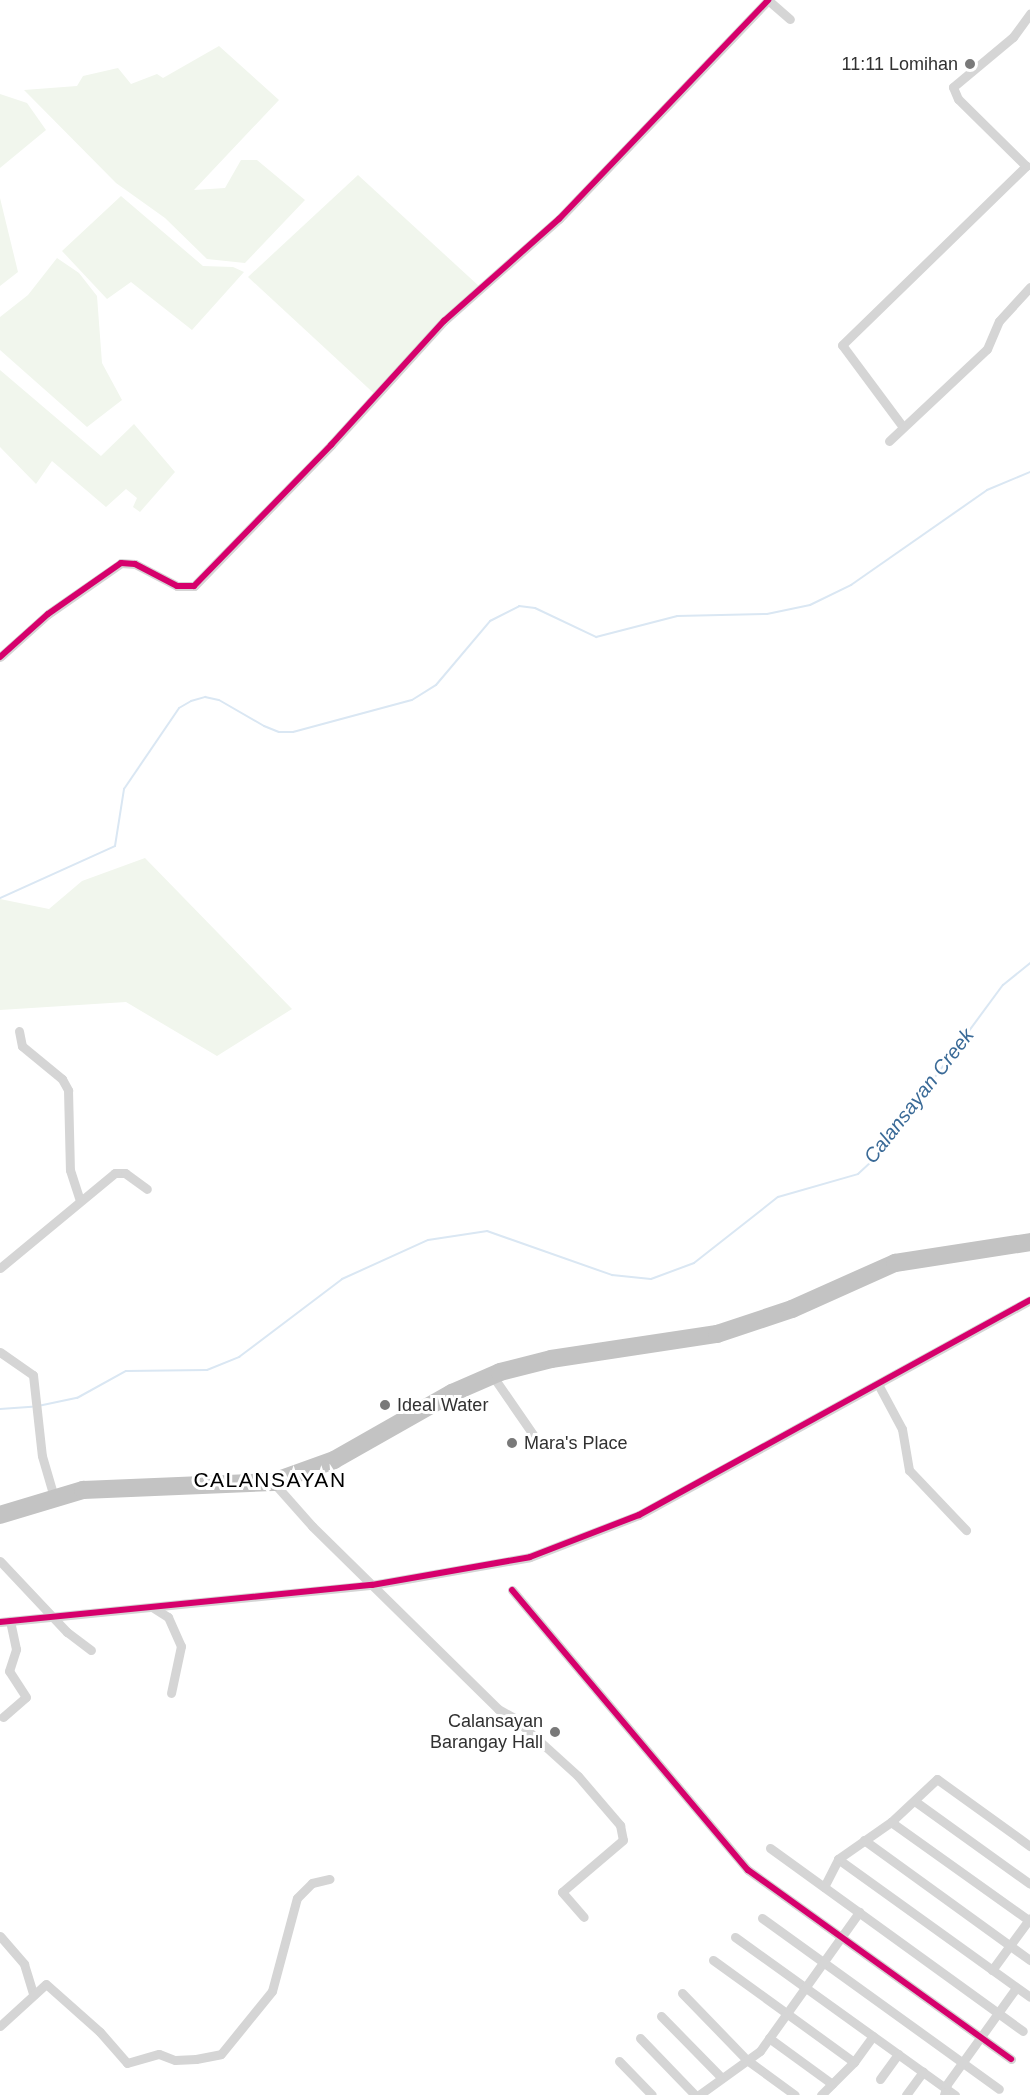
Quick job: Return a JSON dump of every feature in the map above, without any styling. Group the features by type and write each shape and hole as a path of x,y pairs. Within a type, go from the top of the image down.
{"highway":[{"path":"0,1515 54,1497 114,1487 273,1482 334,1460 452,1393 492,1375 551,1359 717,1334 792,1309 895,1263 1030,1242"}],"street":[{"path":"0,657 48,614 121,563 135,564 177,586 194,586 331,445 444,321 559,219 768,0 790,19"},
{"path":"903,427 842,345 1026,166 958,99 953,87 1013,37 1030,14"},
{"path":"889,441 987,349 999,321 1030,287"},
{"path":"19,1031 22,1046 62,1079 68,1090 70,1170 80,1200"},
{"path":"0,1268 80,1200 121,1171 147,1189"},
{"path":"3,1717 26,1697 9,1671 16,1649 5,1622 372,1585 483,1568 582,1540 639,1515 879,1386 1030,1300"},
{"path":"0,1352 28,1371 36,1384 39,1436 54,1497"},
{"path":"492,1375 541,1446"},
{"path":"879,1386 902,1429 909,1470 966,1530"},
{"path":"273,1482 372,1585 498,1709 514,1718 578,1776 620,1825 623,1840 562,1892 584,1917"},
{"path":"0,1561 55,1617 92,1650"},
{"path":"512,1590 748,1870 1011,2059"},
{"path":"152,1607 168,1617 181,1646 171,1693"},
{"path":"824,1887 838,1859 916,1802 937,1779 1030,1846"},
{"path":"916,1802 1030,1884"},
{"path":"891,1822 1029,1920 992,1970"},
{"path":"864,1840 1030,1959"},
{"path":"770,1848 1023,2031"},
{"path":"838,1859 1030,1998"},
{"path":"0,2026 33,1993 46,1984 100,2032 127,2063 159,2054 175,2060 221,2054 272,1991 297,1898 312,1883 330,1879"},
{"path":"640,2038 697,2095 747,2060 769,2038 859,1912"},
{"path":"762,1918 999,2089"},
{"path":"0,1936 24,1964 33,1993"},
{"path":"735,1937 923,2072 945,2092 955,2095"},
{"path":"713,1960 854,2062"},
{"path":"945,2092 1016,1988"},
{"path":"682,1993 747,2060 795,2095"},
{"path":"661,2016 722,2078"},
{"path":"821,2095 854,2062 873,2036"},
{"path":"769,2038 832,2084"},
{"path":"880,2079 898,2054"},
{"path":"620,2061 652,2095"},
{"path":"906,2095 923,2072"}],"shaded area":[{"path":"219,46 279,100 194,190 225,188 241,160 257,160 305,200 245,263 207,259 165,218 116,183 24,90 77,86 83,76 118,68 131,84 157,74 163,78"},
{"path":"0,94 27,103 46,130 0,168"},
{"path":"358,175 480,287 380,399 248,277"},
{"path":"121,196 203,266 233,267 244,272 192,330 131,282 107,299 62,251"},
{"path":"0,198 18,272 0,286"},
{"path":"57,258 79,273 97,296 102,363 122,400 87,427 0,350 0,317 28,295"},
{"path":"0,370 101,456 134,424 175,472 140,512 133,507 137,498 126,489 106,507 52,461 36,484 0,447"},
{"path":"145,858 292,1009 217,1056 126,1002 0,1010 0,899 49,909 82,881"}],"waterway":[{"path":"0,898 115,846 124,789 179,708 191,701 205,697 219,700 264,726 279,732 293,732 412,700 436,685 490,621 519,606 535,608 596,637 677,616 767,614 810,605 851,585 987,490 1030,472"},
{"name":"Calansayan Creek","path":"38,1406 77,1398 126,1371 207,1370 239,1357 342,1279 428,1240 487,1231 612,1275 651,1279 694,1263 778,1197 858,1174 876,1157 1003,985 1030,963"},
{"name":"Calansayan Creek","path":"0,1409 32,1407"}],"cycle path":[{"path":"0,657 48,614 121,563 135,564 177,586 194,586 331,445 444,321 559,219 768,0"},
{"path":"0,1622 372,1585 530,1557 639,1515 1030,1300"},
{"path":"512,1590 748,1870 1011,2059"}],"place":[{"name":"11:11 Lomihan","path":"970,64"},
{"name":"Ideal Water","path":"385,1405"},
{"name":"Mara's Place","path":"512,1443"},
{"name":"Calansayan Barangay Hall","path":"555,1732"}],"district":[{"name":"CALANSAYAN","path":"270,1480"}]}
